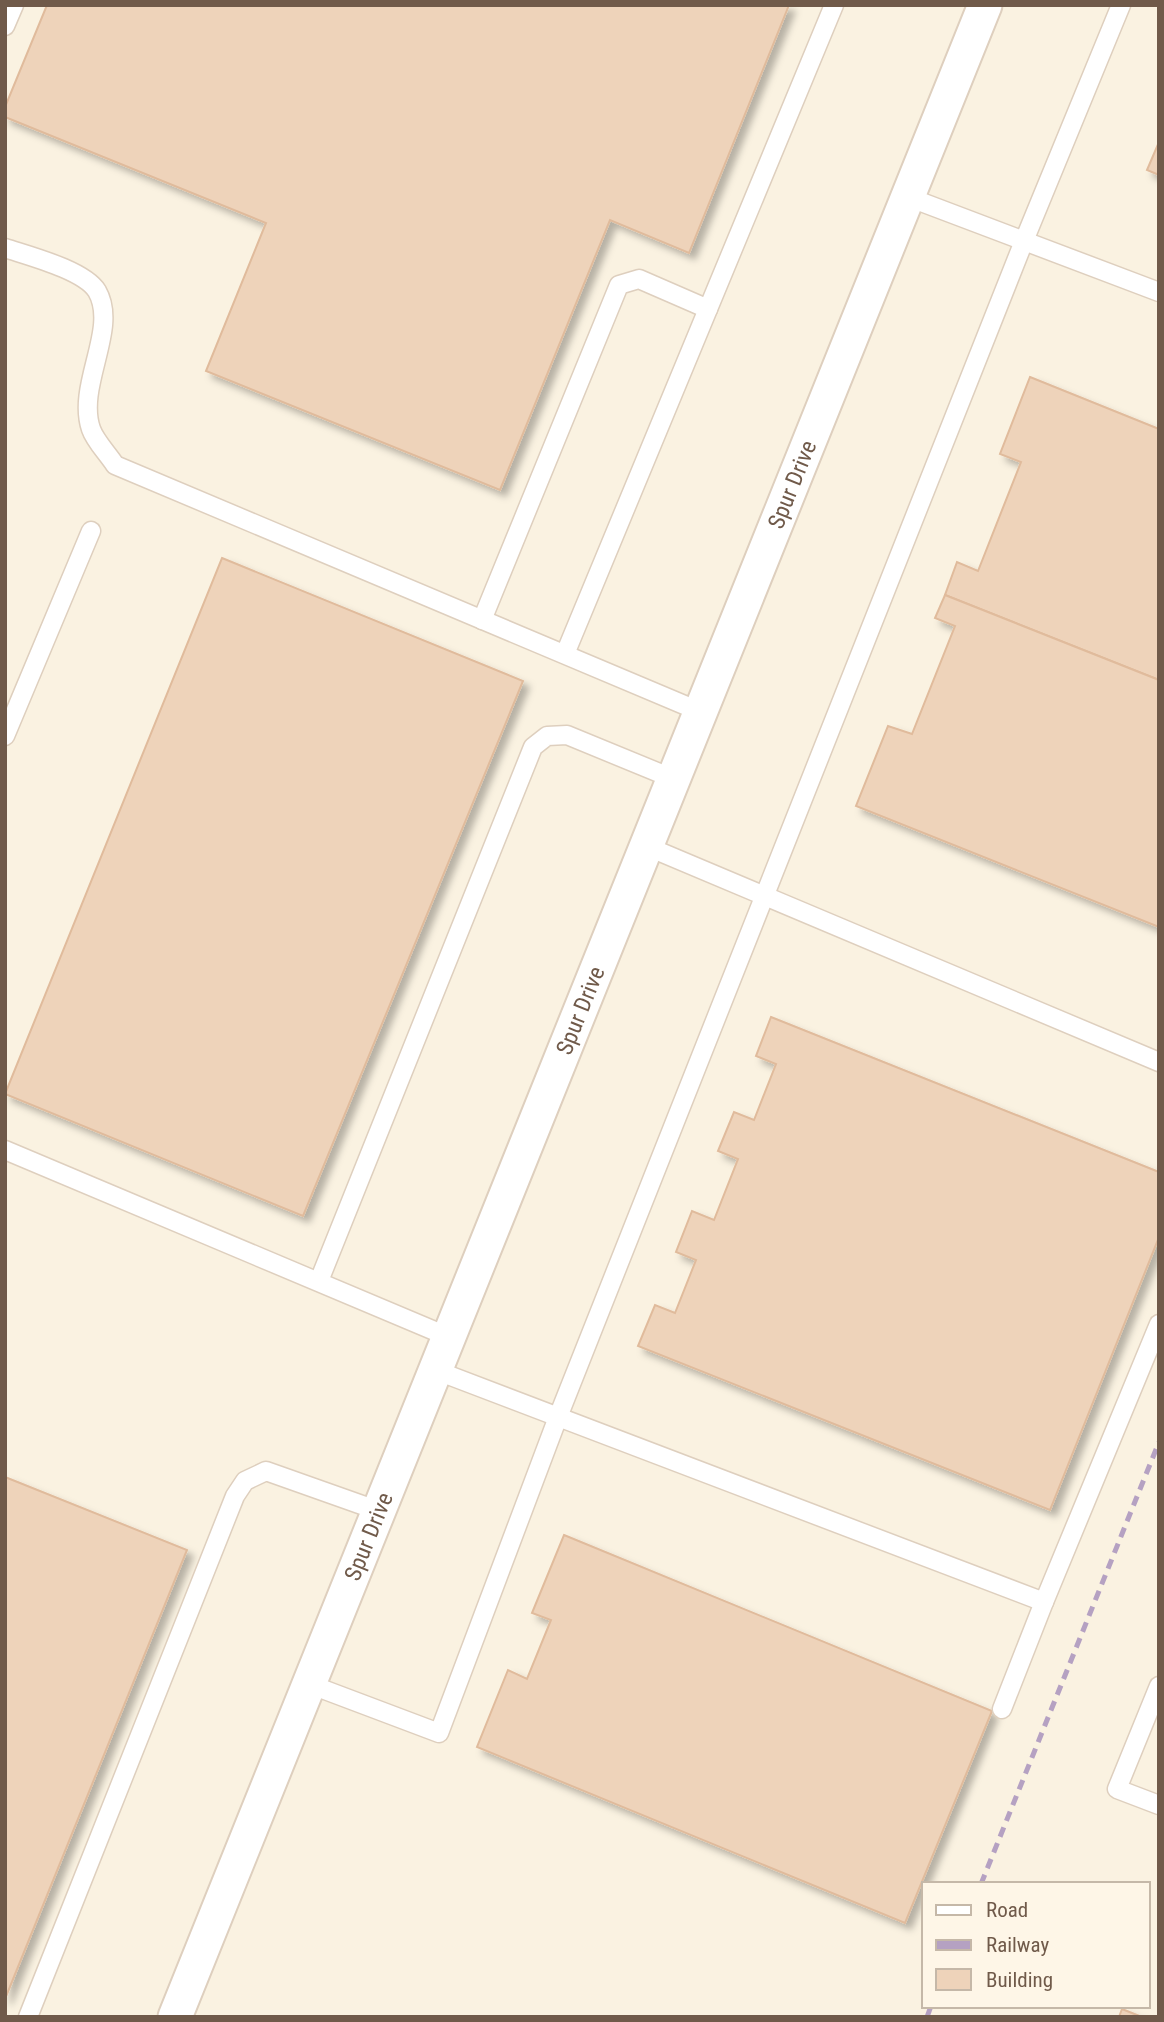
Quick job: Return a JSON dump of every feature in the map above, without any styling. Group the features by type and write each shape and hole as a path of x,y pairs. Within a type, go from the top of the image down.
{"street":[{"name":"Spur Drive","path":"175,2017 985,5"}],"lane":[{"path":"5,26 13,5"},
{"path":"565,654 834,5"},
{"path":"309,1684 439,1733 558,1417 1024,241 1121,5"},
{"path":"908,197 1159,292"},
{"path":"5,247 70,271 96,290 104,316 89,383 91,428 115,465 701,712"},
{"path":"482,620 619,285 639,279 708,309"},
{"path":"5,736 91,531"},
{"path":"319,1281 533,747 547,736 567,735 674,779"},
{"path":"646,846 1159,1062"},
{"path":"5,1150 449,1337"},
{"path":"1002,1709 1159,1324"},
{"path":"435,1370 1044,1602"},
{"path":"28,2017 235,1496 245,1481 266,1471 379,1511"},
{"path":"1159,1686 1117,1789 1159,1805"}],"building":[{"path":"47,5 789,5 689,253 610,220 500,490 206,371 266,223 5,117 5,107"},
{"path":"1159,142 1159,175 1147,170"},
{"path":"1030,377 1159,429 1159,680 945,595 957,562 978,571 1021,462 1000,454"},
{"path":"222,558 523,681 303,1216 5,1094"},
{"path":"945,595 1159,680 1159,927 856,806 888,726 912,734 955,626 935,618"},
{"path":"771,1017 1159,1172 1159,1237 1050,1510 638,1346 655,1305 675,1313 696,1260 676,1252 692,1211 714,1220 738,1159 718,1151 734,1112 754,1120 776,1064 756,1056"},
{"path":"5,1477 187,1550 5,1999"},
{"path":"564,1535 992,1711 905,1923 477,1747 508,1670 527,1679 551,1620 532,1613"},
{"path":"1122,2009 1142,2017 1119,2017"}],"railway":[{"path":"982,1882 1159,1442"},
{"path":"927,2017 930,2008"}]}
